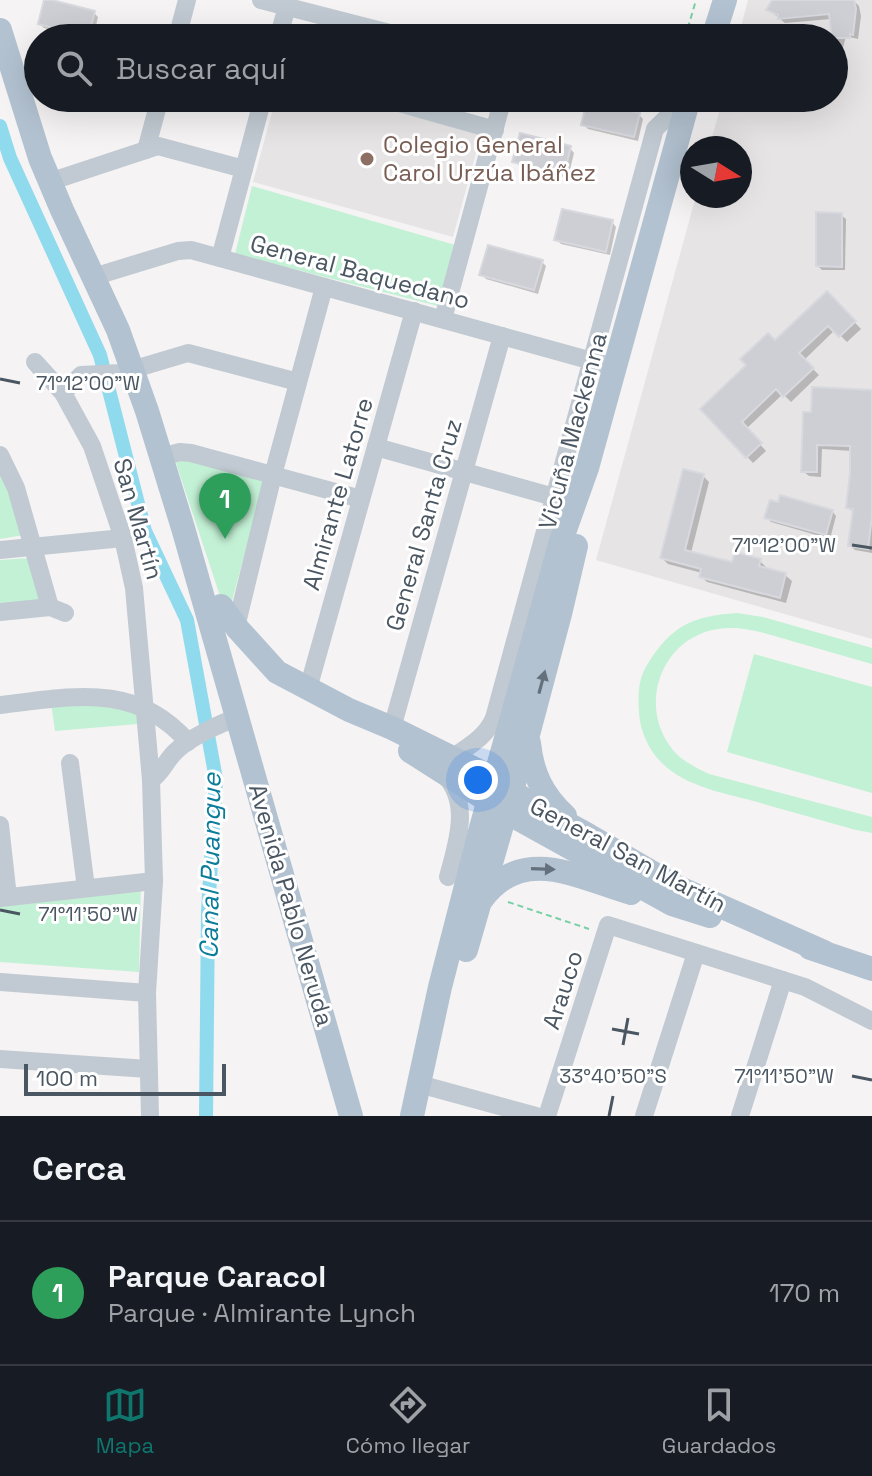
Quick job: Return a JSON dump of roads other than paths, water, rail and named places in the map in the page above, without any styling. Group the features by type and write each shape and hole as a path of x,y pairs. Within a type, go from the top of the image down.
{"main road":[{"path":"702,24 708,0"},
{"path":"717,24 725,0"},
{"name":"Avenida Pablo Neruda","path":"0,30 24,110"},
{"name":"Avenida Pablo Neruda","path":"25,112 49,182 118,330 127,371 161,457 189,549 216,617 237,718 351,1116"},
{"name":"Vicuña Mackenna","path":"427,1116 426,1086 440,987 500,796 529,731 573,558 603,364 684,112"},
{"name":"Vicuña Mackenna","path":"412,1116 426,1086 481,900 500,796 561,541 587,468"},
{"name":"General San Martín","path":"216,617 233,638 241,659 349,710 447,765 672,904 872,969"},
{"name":"Avenida Pablo Neruda","path":"231,687 233,638"},
{"path":"231,687 241,673 268,670"},
{"name":"General San Martín","path":"349,710 392,728 447,765"},
{"path":"529,731 532,766 542,789 563,814 588,835"},
{"name":"General San Martín","path":"500,796 545,812 677,887 824,952"},
{"path":"481,900 511,874 529,868 548,868 672,904"}],"street":[{"path":"181,24 187,0"},
{"path":"261,0 354,24"},
{"path":"282,24 287,7"},
{"path":"146,150 156,112"},
{"path":"220,258 259,112"},
{"path":"431,112 495,130"},
{"path":"443,319 500,112"},
{"name":"Vicuña Mackenna","path":"447,765 481,737 494,718 554,497 603,364 655,129 673,112"},
{"path":"49,182 158,146 244,169"},
{"name":"General Baquedano","path":"93,277 191,250 603,364"},
{"path":"233,638 324,287"},
{"name":"Almirante Latorre","path":"308,689 414,311"},
{"name":"General Santa Cruz","path":"392,728 502,336"},
{"path":"67,389 81,375 127,371 193,354 298,382"},
{"name":"San Martín","path":"35,362 67,389 92,446 131,570 151,780 154,881 147,993 150,1116"},
{"path":"376,447 554,497"},
{"path":"161,457 180,452 191,453 361,499"},
{"path":"0,455 16,488 33,547 58,610 0,612"},
{"path":"0,550 123,538"},
{"path":"0,705 95,696 122,700 143,707 178,730 188,742"},
{"path":"151,780 158,776 178,748 223,722 237,718"},
{"path":"70,763 86,888"},
{"path":"447,765 461,817 448,877"},
{"path":"0,825 4,897 154,881"},
{"name":"Arauco","path":"547,1116 607,929 696,953"},
{"path":"644,1116 696,953 822,995 872,1021"},
{"path":"740,1116 783,980"},
{"path":"0,982 147,993"},
{"path":"0,1059 148,1069"},
{"path":"426,1086 536,1116"}],"waterway":[{"name":"Canal Puangue","path":"0,126 10,158 100,355 145,531 187,620 216,779 208,912 206,1116"}],"place":[{"name":"Colegio General Carol Urzúa Ibáñez","path":"367,159"},
{"name":"Parque Caracol","path":"225,539"}]}
